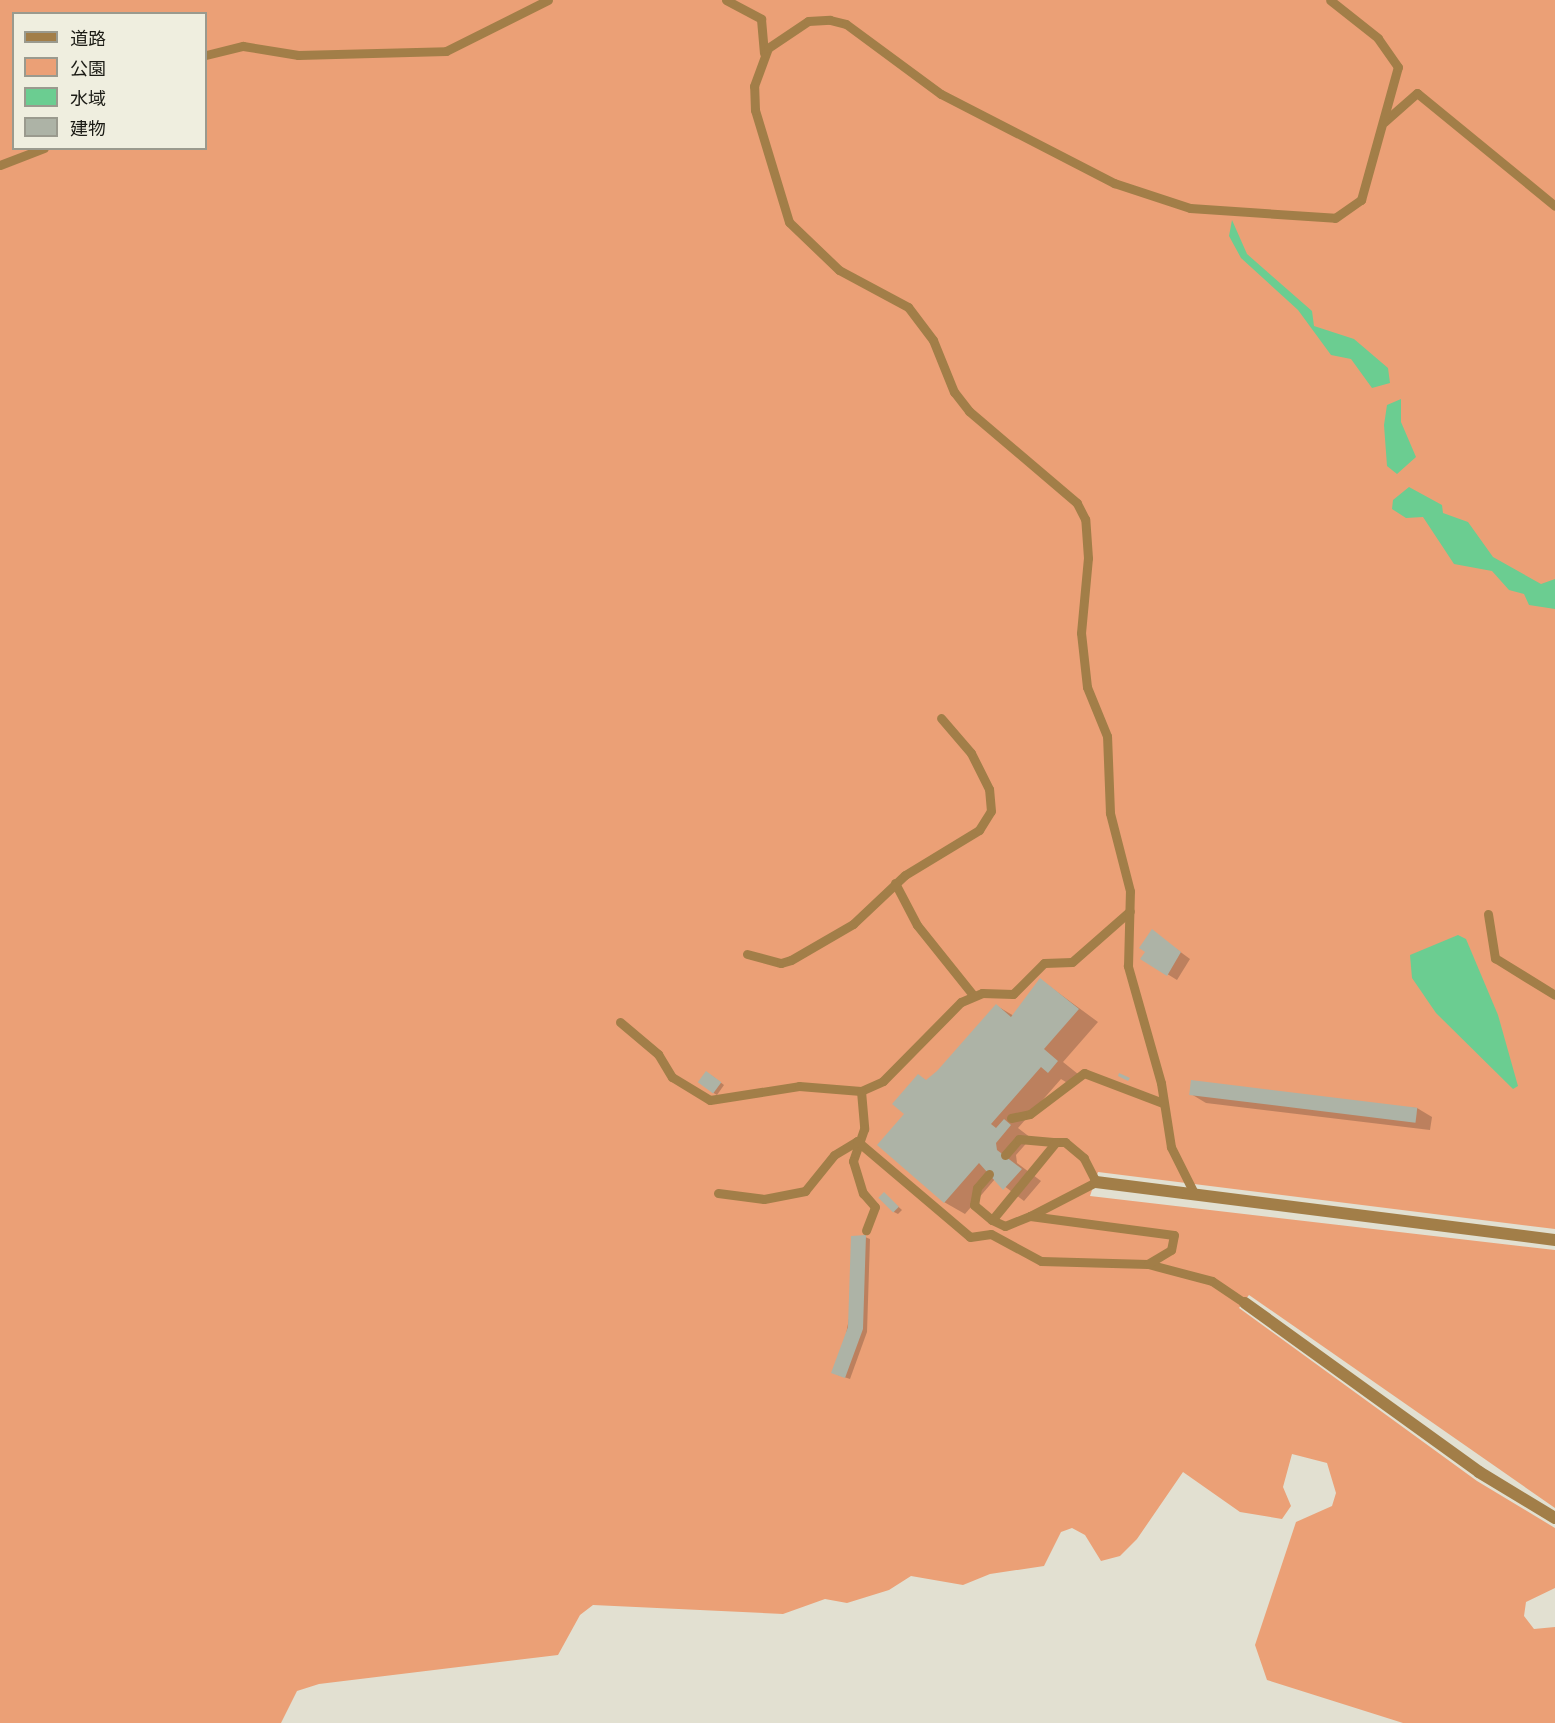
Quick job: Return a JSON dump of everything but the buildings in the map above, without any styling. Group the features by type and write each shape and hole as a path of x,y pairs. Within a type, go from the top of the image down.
{"street":[{"path":"1096,1182 1555,1240"},
{"path":"1245,1304 1479,1472 1555,1518"}],"lane":[{"path":"207,55 243,46 298,55 447,51 548,0"},
{"path":"726,0 760,19 763,55 753,99 789,222 839,270 908,307 933,340 954,392 969,411 1077,503 1085,519 1086,672 1107,736 1110,813 1128,880 1130,911 1128,966 1172,1147 1195,1195"},
{"path":"763,55 808,21 846,24 932,89 1057,157 1114,183 1190,208 1346,216 1362,200 1382,123 1399,77 1394,55 1330,0"},
{"path":"1382,123 1417,93 1555,206"},
{"path":"0,165 39,150"},
{"path":"747,954 781,963 791,960 853,924 895,883 964,842 991,811 989,789 971,753 941,718"},
{"path":"895,883 917,925 973,995"},
{"path":"620,1022 658,1054 672,1077 710,1100 799,1086 861,1091 883,1081 973,995 1013,994 1044,963 1072,962 1130,911"},
{"path":"1488,914 1495,958 1555,995"},
{"path":"1011,1118 1030,1114 1084,1073 1162,1102"},
{"path":"861,1091 866,1110 853,1161 863,1193 875,1207 866,1230"},
{"path":"857,1141 970,1237 993,1226 1030,1216 1096,1182 1075,1148 1056,1142 1019,1139 1005,1155"},
{"path":"718,1193 764,1199 805,1191 834,1155 857,1141"},
{"path":"993,1226 1056,1142"},
{"path":"989,1174 977,1188 974,1205 993,1226 1041,1261 1148,1264 1212,1281 1245,1304"},
{"path":"1030,1216 1174,1235 1171,1250 1148,1264"}],"green space":[{"path":"0,0 1555,0 1555,1229 1098,1172 1090,1196 1555,1250 1555,1508 1249,1295 1239,1308 1477,1481 1555,1528 1555,1588 1526,1602 1524,1616 1534,1629 1555,1627 1555,1723 1403,1723 1267,1680 1255,1645 1296,1522 1332,1506 1336,1493 1327,1463 1292,1454 1283,1487 1291,1506 1282,1519 1240,1512 1183,1472 1137,1539 1120,1556 1101,1561 1085,1535 1072,1528 1061,1532 1044,1566 990,1574 963,1585 911,1576 889,1590 847,1603 825,1599 783,1614 593,1605 580,1615 558,1655 319,1684 297,1691 281,1723 0,1723"}],"water":[{"path":"1232,220 1247,254 1312,311 1314,326 1354,339 1388,368 1390,383 1372,388 1351,359 1331,355 1298,310 1241,258 1229,236"},
{"path":"1401,399 1401,422 1416,457 1397,474 1387,466 1384,425 1387,405"},
{"path":"1409,487 1442,505 1443,513 1468,522 1493,557 1541,584 1555,579 1555,609 1529,605 1524,594 1509,590 1492,571 1454,564 1423,517 1406,518 1392,509 1393,500"},
{"path":"1458,935 1466,939 1498,1015 1518,1086 1513,1089 1436,1013 1412,978 1410,955"}]}
